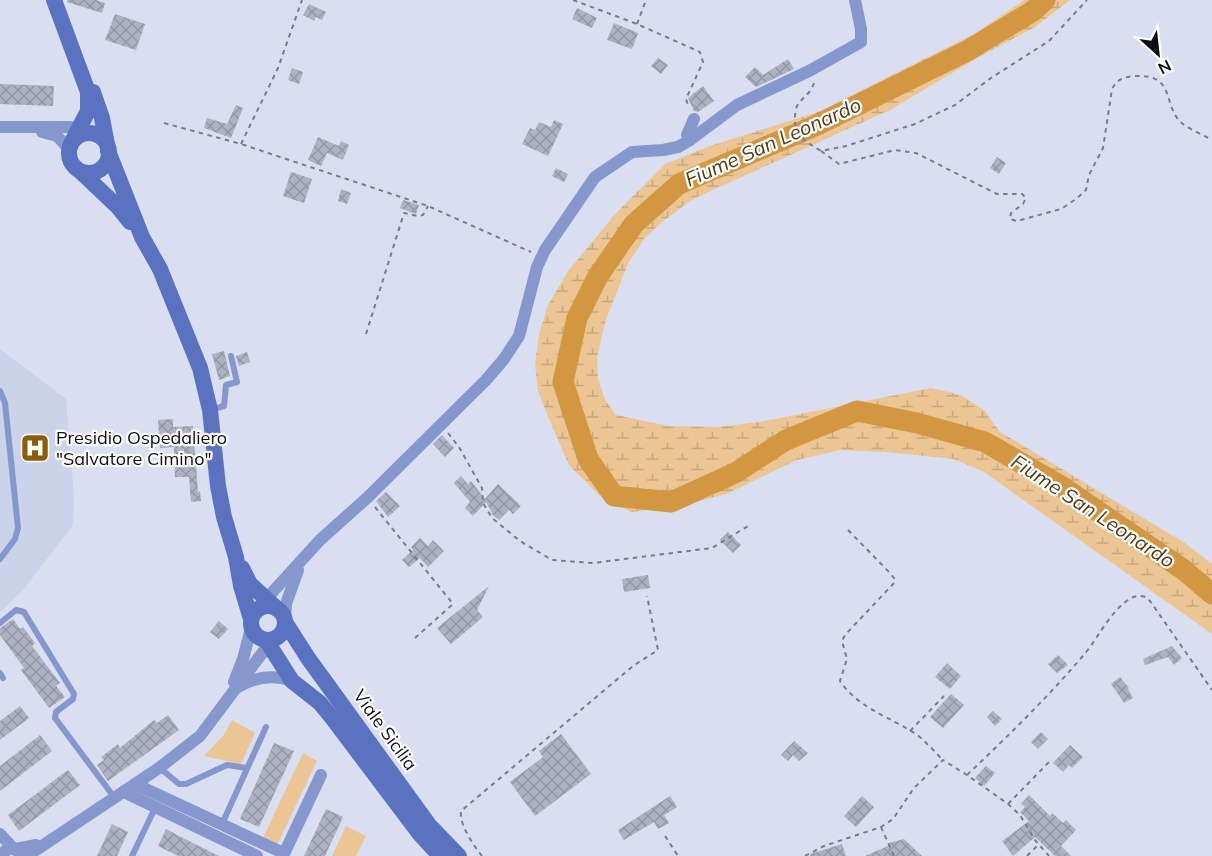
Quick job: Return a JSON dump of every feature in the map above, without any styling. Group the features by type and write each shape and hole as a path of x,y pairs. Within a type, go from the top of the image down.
{"main road":[{"path":"54,0 83,74 90,101 77,133 71,162 118,207 142,237"},
{"path":"83,74 96,98 108,148 142,237 160,269 200,368 210,410 218,486 241,586 282,632 270,641"},
{"path":"77,133 102,138 108,148 105,164 101,169 95,172 81,172"},
{"path":"236,557 267,615"},
{"name":"Viale Sicilia","path":"440,856 419,833 320,703 292,681 270,641 256,636 267,615 308,658 429,825 459,856"}],"street":[{"path":"230,694 243,659 267,615 302,561 320,540 368,497 440,423 486,380 504,359 519,336 537,267 542,257 570,211 595,177 632,152 678,147 737,105 809,71 861,42 861,29 855,0"},
{"path":"690,140 687,135 694,118"},
{"path":"0,127 77,133"},
{"path":"33,129 57,136 77,133"},
{"path":"267,615 286,604 302,561"},
{"path":"27,856 159,768 200,736 270,641"},
{"path":"230,694 249,681 264,677 278,677 292,681"},
{"path":"135,784 279,851 283,856 321,775"},
{"path":"119,795 155,807 257,856"},
{"path":"0,834 7,853 35,846 59,834"}],"lane":[{"path":"210,410 224,406 226,386 237,382 231,356"},
{"path":"0,391 5,403 18,528 15,539 0,559"},
{"path":"0,624 16,610 24,612 74,694 73,699 56,712 55,718 119,795"},
{"path":"222,824 266,727"},
{"path":"159,768 179,784 186,784 227,765 248,768"},
{"path":"132,856 155,807"}],"path":[{"path":"241,144 278,68 302,0"},
{"path":"573,0 637,24 700,52 703,62 686,99 694,118"},
{"path":"637,24 646,0"},
{"path":"821,151 846,146 915,124 955,105 991,78 1049,41 1087,0"},
{"path":"809,71 814,81 810,92 796,107 794,126 803,140 839,164 895,150 916,153 997,194 1022,194 1026,198 1023,204 1011,213 1010,219 1017,221 1061,209 1076,200 1086,190 1089,175 1103,148 1112,88 1116,81 1127,77 1148,76 1162,84 1169,95 1172,109 1182,123 1212,140"},
{"path":"164,123 241,144 428,206 542,257"},
{"path":"366,334 404,213 418,216 423,214 428,206"},
{"path":"440,423 459,447 482,488 483,502 492,518 520,541 552,560 593,563 712,548 748,526"},
{"path":"368,497 453,604 415,638"},
{"path":"848,530 890,573 895,582 845,635 842,641 847,659 840,681 860,702 910,731 931,747 943,760 1008,804 1020,815 1049,856"},
{"path":"482,856 460,817 461,812 633,666 658,650 647,596"},
{"path":"967,775 1028,716 1084,655 1102,628 1126,602 1134,597 1145,597 1150,602 1212,690"},
{"path":"910,731 945,696"},
{"path":"805,856 824,846 881,827 893,819 914,788 943,760"},
{"path":"1008,804 1049,762"},
{"path":"881,827 894,856"},
{"path":"665,836 678,856"},
{"path":"1027,856 1039,844"}],"shaded area":[{"name":"Presidio Ospedaliero \"Salvatore Cimino\"","path":"0,349 66,399 74,496 73,525 23,590 0,612"}],"green space":[{"path":"1024,0 1070,0 1035,27 890,110 693,199 662,222 644,239 628,264 606,319 597,357 598,378 605,400 616,415 669,426 717,427 759,422 931,388 961,395 984,410 1000,432 1185,543 1212,564 1212,634 984,472 954,459 840,450 797,460 726,494 679,506 631,512 599,495 569,465 538,391 535,364 539,334 548,305 568,271 617,212 665,164 713,145 818,112 974,34"},
{"path":"232,720 255,733 241,764 204,756 223,736"},
{"path":"303,753 317,761 277,845 263,838"},
{"path":"346,826 366,836 356,856 332,856"}],"building":[{"path":"67,0 96,0 105,3 102,13 67,2"},
{"path":"309,4 326,12 322,20 316,17 314,21 303,15"},
{"path":"577,8 597,18 592,28 572,19"},
{"path":"115,14 145,24 136,50 105,40"},
{"path":"614,23 638,33 632,49 607,40"},
{"path":"658,58 668,65 661,74 651,66"},
{"path":"788,59 794,69 756,87 745,77 755,67 763,75"},
{"path":"292,68 303,72 299,84 288,80"},
{"path":"0,84 54,86 53,106 0,104"},
{"path":"703,86 714,101 698,112 694,111 688,98"},
{"path":"236,105 243,108 231,138 204,128 207,118 227,124"},
{"path":"554,120 563,124 548,156 522,144 530,128 535,130 539,122 551,127"},
{"path":"318,137 339,146 341,141 349,145 343,160 327,153 321,166 308,160"},
{"path":"997,157 1006,163 999,174 990,168"},
{"path":"556,168 568,174 564,182 552,176"},
{"path":"291,172 312,179 304,203 283,196"},
{"path":"341,189 351,193 347,204 338,201"},
{"path":"403,200 419,205 416,214 400,208"},
{"path":"224,351 230,376 219,380 212,354"},
{"path":"247,352 250,362 239,366 236,356"},
{"path":"173,419 173,427 193,426 198,492 200,491 201,501 191,502 189,477 175,477 174,447 160,448 158,420"},
{"path":"442,435 454,448 445,457 433,444"},
{"path":"461,476 468,484 471,481 485,499 498,484 521,506 513,514 509,510 499,520 493,515 486,502 473,516 465,508 470,502 454,483"},
{"path":"386,492 400,506 388,517 376,501"},
{"path":"728,532 741,545 733,553 720,540"},
{"path":"420,538 428,546 433,540 444,551 428,567 420,558 409,567 402,560 413,550 411,547"},
{"path":"648,575 650,588 624,592 622,579"},
{"path":"489,586 477,610 483,617 451,644 437,628"},
{"path":"13,619 20,629 23,627 35,643 32,646 60,683 56,686 65,697 49,708 21,670 24,668 0,635 0,628"},
{"path":"219,621 228,629 219,639 210,632"},
{"path":"1172,646 1182,658 1174,665 1168,657 1145,665 1143,659"},
{"path":"1058,655 1068,665 1057,673 1048,664"},
{"path":"947,663 961,676 950,689 935,677"},
{"path":"1120,677 1129,688 1133,698 1124,703 1111,684"},
{"path":"951,694 964,705 943,728 930,717"},
{"path":"20,706 29,718 0,740 0,721"},
{"path":"993,711 1002,719 995,726 987,717"},
{"path":"168,715 179,730 108,781 97,765 104,760 101,757 118,744 120,748 154,720 157,723"},
{"path":"1041,732 1048,739 1038,749 1031,742"},
{"path":"561,734 591,774 535,816 510,782 543,757 539,751"},
{"path":"40,735 52,751 0,791 0,766"},
{"path":"794,741 808,753 799,761 793,755 788,761 781,755"},
{"path":"274,743 294,751 259,827 240,819"},
{"path":"1070,745 1083,757 1072,768 1069,765 1063,772 1053,763"},
{"path":"986,766 995,773 984,786 975,778"},
{"path":"68,770 80,785 19,831 8,815"},
{"path":"1029,795 1050,816 1052,813 1063,823 1066,820 1076,830 1061,846 1071,856 1055,856 1035,837 1013,856 1002,841 1029,821 1020,812 1025,807 1021,804"},
{"path":"670,796 677,807 664,815 669,823 658,829 654,822 624,840 618,830"},
{"path":"862,796 874,807 856,827 844,816"},
{"path":"326,809 343,817 325,856 304,856"},
{"path":"112,824 128,832 117,856 97,856"},
{"path":"166,829 219,856 178,856 158,846"},
{"path":"904,839 922,856 865,856 890,845 889,843"},
{"path":"842,844 846,856 810,856 810,854"}],"waterway":[{"name":"Fiume San Leonardo","path":"1045,0 1033,11 967,51 817,125 679,184 634,224 598,276 577,318 563,382 588,459 614,496 671,502 735,473 786,440 857,411 917,423 985,442 1061,486 1184,570 1212,594"}],"place":[{"name":"Presidio Ospedaliero \"Salvatore Cimino\"","path":"35,448"}]}
